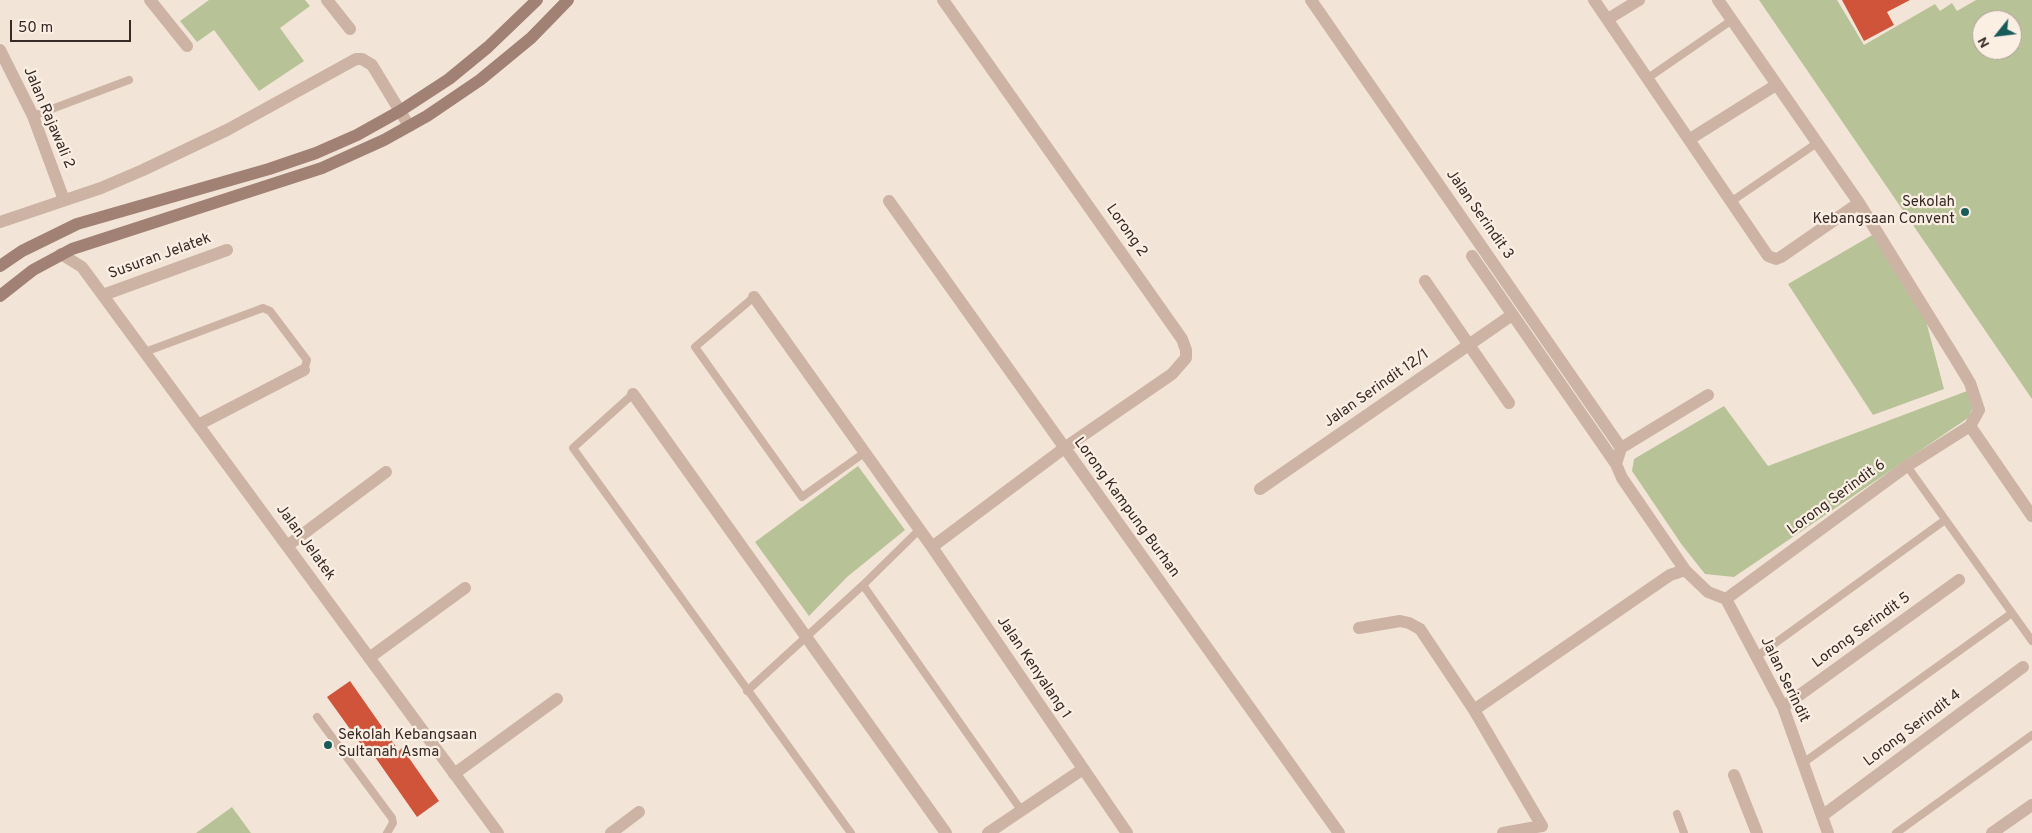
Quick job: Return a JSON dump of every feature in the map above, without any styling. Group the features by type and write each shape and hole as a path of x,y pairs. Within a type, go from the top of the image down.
{"main road":[{"path":"0,266 22,251 77,224 269,170 316,153 400,111 468,64 537,0"},
{"path":"0,296 33,270 84,244 322,168 364,150 448,103 491,72 530,38 568,0"}],"street":[{"path":"150,0 187,46"},
{"path":"327,0 350,29"},
{"name":"Lorong 2","path":"932,547 1064,449 1172,374 1186,358 1186,350 1182,340 943,0"},
{"name":"Jalan Serindit 3","path":"1311,0 1621,448"},
{"path":"1594,0 1732,201 1764,252 1776,259 1859,204"},
{"path":"1608,20 1639,0"},
{"path":"1718,0 1859,204 1970,384 1978,410 1970,426 2032,516"},
{"name":"Jalan Rajawali 2","path":"0,50 5,70 33,116 64,200"},
{"path":"0,222 100,188 194,146 271,107 356,59 362,59 372,65 409,126"},
{"path":"1690,139 1776,85"},
{"name":"Lorong Kampung Burhan","path":"889,201 1339,833"},
{"name":"Jalan Jelatek","path":"84,244 83,260 87,273"},
{"name":"Susuran Jelatek","path":"103,295 227,250"},
{"name":"Jalan Jelatek","path":"62,254 76,261 87,273 498,833"},
{"path":"1472,256 1616,464 1622,478 1685,570 1708,592 1726,600"},
{"path":"1425,281 1508,403"},
{"name":"Jalan Kenyalang 1","path":"754,297 932,547 1127,833"},
{"name":"Jalan Serindit 12/1","path":"1260,489 1512,314"},
{"path":"198,425 304,370"},
{"path":"633,394 946,833"},
{"path":"1616,464 1621,448 1708,395"},
{"name":"Lorong Serindit 6","path":"1726,600 1907,466 1970,426"},
{"path":"287,546 386,472"},
{"path":"1474,710 1670,575 1685,570"},
{"name":"Lorong Serindit 5","path":"1783,707 1959,580"},
{"path":"369,658 466,588"},
{"name":"Jalan Serindit","path":"1726,600 1783,707 1828,833"},
{"path":"1359,628 1400,621 1409,623 1420,630 1474,710 1542,826 1503,833"},
{"name":"Lorong Serindit 4","path":"1822,816 2023,667"},
{"path":"454,774 557,699"},
{"path":"988,833 1083,768"},
{"path":"1734,775 1757,833"},
{"path":"1992,833 2032,805"},
{"path":"611,833 639,812"}],"lane":[{"path":"1648,78 1732,20"},
{"path":"33,116 129,80"},
{"path":"1732,201 1818,143"},
{"path":"754,297 695,347 802,497 864,453"},
{"path":"145,352 266,308 307,360 304,370"},
{"path":"633,394 573,448 851,833"},
{"path":"1907,466 2032,641"},
{"path":"1756,657 1945,520"},
{"path":"747,690 863,585 916,526"},
{"path":"863,585 1021,810"},
{"path":"1803,763 2012,613"},
{"path":"317,717 392,818 393,823 387,833"},
{"path":"1896,833 2032,735"},
{"path":"1677,814 1684,833"}],"green space":[{"path":"209,0 305,0 310,6 280,28 304,61 259,91 214,30 197,42 180,21"},
{"name":"Sekolah Kebangsaan Convent","path":"1759,0 1837,0 1864,45 1935,4 1940,11 1952,3 1957,11 1976,0 2032,0 2032,399"},
{"path":"1874,234 1926,321 1944,389 1873,415 1788,284"},
{"path":"1967,391 1974,405 1968,418 1734,577 1705,574 1682,545 1632,471 1634,459 1724,406 1768,466"},
{"path":"858,466 905,530 847,577 809,616 755,542"},
{"path":"232,807 251,833 196,833"}],"building":[{"path":"1842,0 1910,0 1887,12 1894,25 1864,41"},
{"path":"350,681 399,751 402,748 439,801 417,817 368,747 365,750 327,697"}],"place":[{"name":"Sekolah Kebangsaan Convent","path":"1965,212"},
{"name":"Sekolah Kebangsaan Sultanah Asma","path":"328,745"}]}
